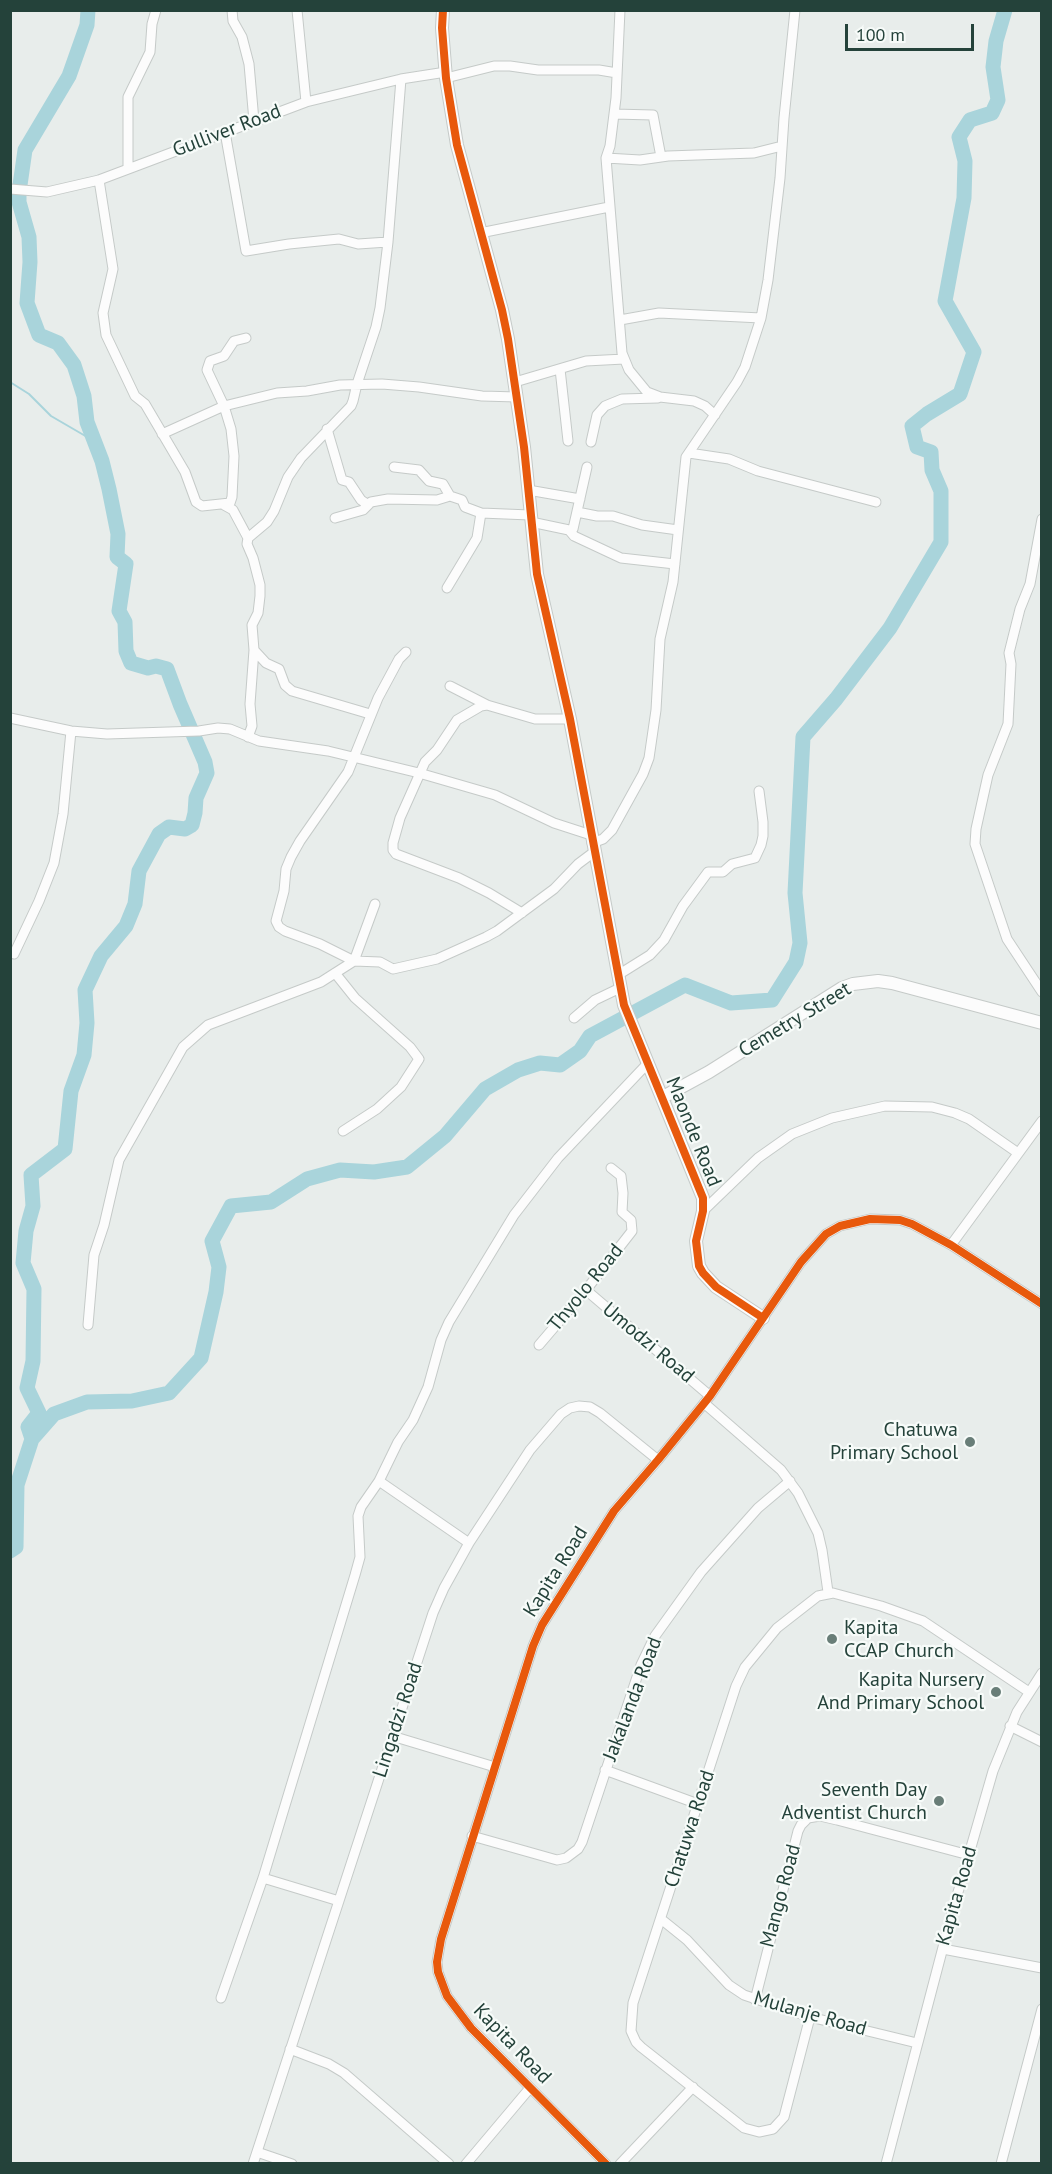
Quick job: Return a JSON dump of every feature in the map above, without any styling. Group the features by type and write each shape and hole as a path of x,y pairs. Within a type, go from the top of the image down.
{"street":[{"path":"128,169 128,97 148,56 156,10"},
{"path":"232,10 233,21 242,37 249,64 254,121"},
{"path":"297,10 306,102"},
{"name":"Maonde Road","path":"443,10 442,36 446,75 461,161 502,310 517,397 537,574 570,719 624,1005 702,1198 703,1211 695,1247 699,1266 717,1287 763,1318"},
{"path":"620,10 614,114 606,158 624,359 629,370 647,392 660,397"},
{"path":"406,652 399,659 370,714 356,757 344,780 308,829 291,857 286,869 284,891 276,921 285,931 320,944 354,961 380,962 393,969 422,963 486,937 555,889 578,864 592,843 603,839 612,830 643,774 649,758 656,710 660,639 675,564 685,463 689,453 745,367 761,318 768,280 780,178 795,10"},
{"name":"Gulliver Road","path":"10,189 47,192 99,180 306,102 401,79 446,75 494,66 538,70 599,70 617,73"},
{"path":"248,538 267,522 296,464 351,406 378,320 388,242 401,79"},
{"path":"614,114 653,115 661,157"},
{"path":"225,132 246,251 339,239 358,244 388,242"},
{"path":"606,158 640,160 754,153 782,146"},
{"path":"99,180 113,269 103,313 106,335 135,396 145,404 185,472 196,502 202,506 230,503 234,456 231,429 224,406 207,370 210,361 224,356 234,341 246,338"},
{"path":"480,233 609,207"},
{"path":"620,320 659,313 761,318"},
{"path":"515,382 586,361 624,359"},
{"path":"560,369 568,441"},
{"path":"162,434 224,406 277,393 357,384 418,387 482,396 517,397"},
{"path":"591,442 597,415 605,406 622,399 660,397 694,401 715,415"},
{"path":"327,429 342,480 350,482 361,500 367,504"},
{"path":"689,453 729,459 758,471 876,502"},
{"path":"394,466 418,470 429,481 443,484 450,496 462,500 465,507 481,513 530,518 569,531 574,536 621,558 675,564"},
{"path":"569,531 574,528 587,467"},
{"path":"528,490 580,499"},
{"path":"335,518 363,510 370,502 388,499 437,500 450,496"},
{"path":"224,505 233,510 248,538 247,544 260,585 258,613 252,625 254,650 250,704 252,726 248,737"},
{"path":"577,512 613,516 642,525 678,530"},
{"path":"447,588 477,537 481,513"},
{"path":"1041,519 1041,531 1030,584 1020,609 1009,653 1011,664 1008,724 988,776 976,829 975,844 1007,939 1041,992"},
{"path":"254,650 266,663 279,669 285,685 292,691 370,714"},
{"path":"450,686 487,705 535,719 570,719"},
{"path":"487,705 456,720 442,743 425,762 400,818 393,850 396,854 465,881 522,913"},
{"path":"10,718 71,731 140,734 230,729 259,741 315,748 356,757 495,795 592,843"},
{"path":"14,954 54,863 63,813 71,731"},
{"path":"573,1018 650,955 664,940 683,906 708,872 711,870 723,872 732,864 755,858 761,845 764,822 759,791"},
{"path":"88,1325 94,1255 104,1225 119,1160 183,1047 208,1025 321,981 354,961 375,904"},
{"path":"334,974 355,998 410,1047 419,1059 401,1087 377,1108 343,1131"},
{"name":"Cemetry Street","path":"663,1097 709,1072 842,988 865,981 892,983 1041,1023"},
{"path":"221,1998 263,1878 357,1569 360,1551 358,1516 362,1507 379,1481 398,1442 421,1404 449,1322 514,1215 558,1158 648,1063"},
{"path":"703,1211 758,1158 792,1134 832,1118 885,1106 919,1105 955,1113 969,1119 1017,1153"},
{"path":"951,1245 1041,1121"},
{"name":"Thyolo Road","path":"538,1345 586,1290 632,1231 631,1220 622,1212 621,1176 611,1167"},
{"name":"Kapita Road","path":"606,2163 492,2050 447,1996 438,1972 438,1951 472,1836 533,1646 542,1625 614,1511 707,1399 813,1246 826,1234 840,1226 870,1219 900,1220 922,1228 951,1245 1041,1304"},
{"name":"Umodzi Road","path":"586,1290 707,1399 790,1481 818,1533 828,1593"},
{"name":"Lingadzi Road","path":"253,2163 433,1613 469,1543 530,1450 561,1414 570,1408 590,1407 658,1460"},
{"path":"379,1481 469,1543"},
{"name":"Jakalanda Road","path":"472,1836 549,1859 566,1858 573,1854 582,1842 641,1665 659,1629 701,1572 758,1508 790,1481"},
{"path":"828,1593 843,1594 923,1621 1029,1692"},
{"name":"Chatuwa Road","path":"810,2017 784,2117 773,2128 759,2132 744,2128 641,2047 631,2031 633,2003 736,1686 745,1667 777,1628 818,1596 828,1593"},
{"name":"Kapita Road","path":"886,2163 993,1771 1010,1726 1041,1673"},
{"path":"1010,1726 1041,1742"},
{"path":"392,1736 495,1767"},
{"path":"605,1770 698,1804"},
{"name":"Mango Road","path":"755,2000 798,1831 808,1818 820,1816 969,1855"},
{"path":"263,1878 339,1901"},
{"name":"Mulanje Road","path":"661,1919 687,1940 729,1985 744,1995 810,2017 917,2043"},
{"path":"943,1949 1041,1968"},
{"path":"1001,2163 1041,2009"},
{"path":"290,2049 337,2068 449,2163"},
{"path":"620,2163 693,2087"},
{"path":"466,2163 530,2088"},
{"path":"256,2152 292,2163"}],"waterway":[{"path":"20,185 25,150 69,76 87,25 88,10"},
{"path":"10,1551 16,1547 17,1485 32,1439 54,1414 87,1402 132,1401 169,1393 201,1358 216,1292 219,1267 212,1241 231,1206 271,1202 307,1179 340,1170 374,1172 407,1167 445,1136 485,1089 518,1070 540,1063 560,1065 580,1051 590,1036 685,985 731,1003 772,1000 796,962 800,943 795,893 803,737 836,699 890,628 941,542 941,491 932,470 931,452 917,447 912,426 960,394 974,352 945,301 964,198 965,161 959,137 970,120 992,113 998,100 993,67 996,41 1005,10"},
{"path":"19,195 29,237 27,303 39,335 58,343 74,365 84,396 87,422 102,461 109,489 118,534 117,557 126,564 119,611 125,622 126,651 131,663 148,668 156,666 167,669 205,762 207,773 196,798 192,825 185,829 169,827 159,834 139,871 135,904 126,926 101,956 85,990 87,1023 84,1055 71,1091 65,1149 31,1175 33,1206 26,1231 23,1263 34,1289 33,1361 27,1388 39,1413 28,1427 32,1439"},
{"path":"10,382 29,394 51,416 94,441"}],"cycle path":[{"path":"443,10 446,78 457,145 508,339 524,447 537,574 570,719 624,1005 703,1198 703,1211 696,1241 699,1266 716,1287 763,1318"},
{"path":"606,2164 471,2028 447,1996 438,1972 437,1962 441,1939 533,1646 542,1625 614,1511 710,1396 801,1262 826,1234 840,1226 870,1219 900,1220 951,1245 1042,1304"}],"place":[{"name":"Chatuwa Primary School","path":"970,1442"},
{"name":"Kapita CCAP Church","path":"832,1639"},
{"name":"Kapita Nursery And Primary School","path":"996,1692"},
{"name":"Seventh Day Adventist Church","path":"939,1801"}]}
